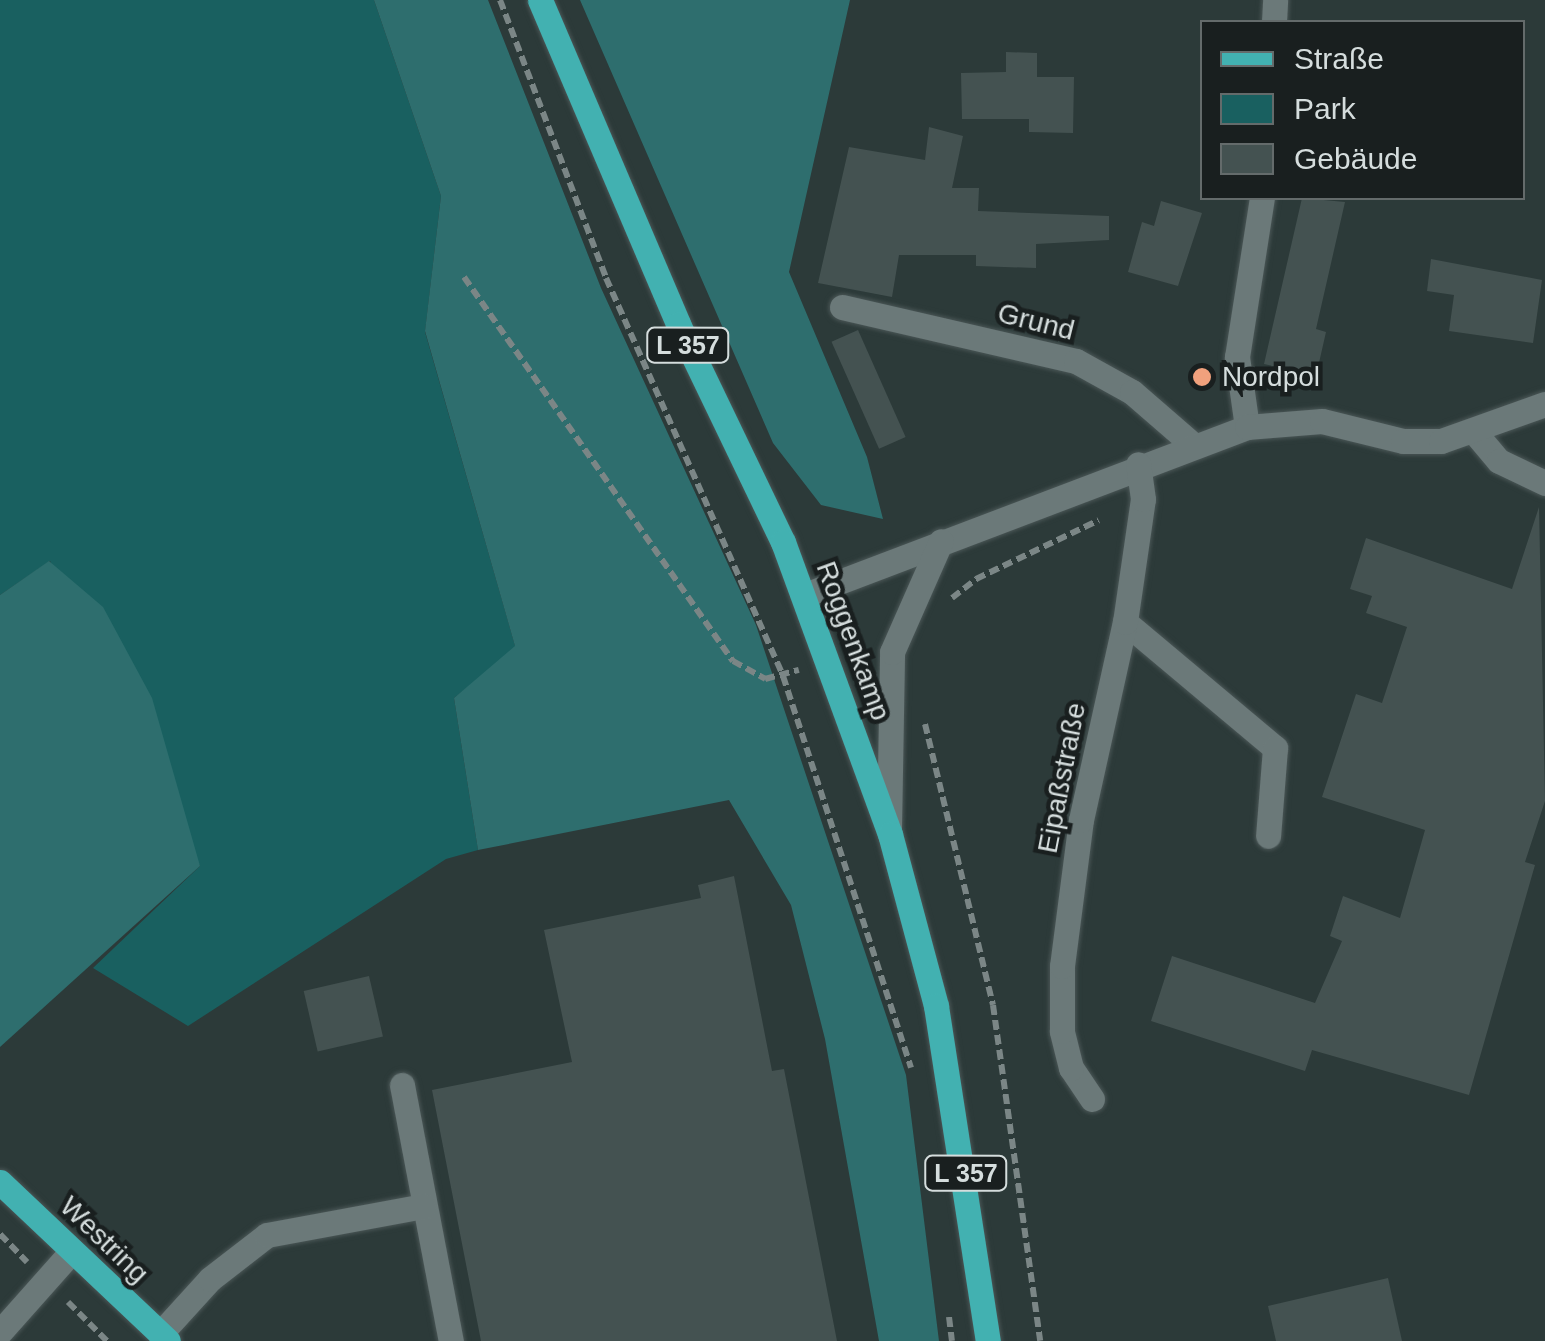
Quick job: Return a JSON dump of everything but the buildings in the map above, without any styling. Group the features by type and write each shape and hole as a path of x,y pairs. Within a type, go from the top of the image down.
{"main road":[{"name":"Roggenkamp","path":"540,0 678,324 806,594 890,834 936,1006 988,1341"},
{"name":"Westring","path":"0,1182 164,1338"}],"street":[{"path":"1247,426 1236,357 1262,200"},
{"name":"Grund","path":"842,306 1076,361 1132,392 1192,444"},
{"path":"806,594 1138,464 1247,426 1322,421 1403,441 1476,434 1545,404"},
{"path":"1476,434 1498,461 1545,482"},
{"name":"Eipaßstraße","path":"1092,1100 1071,1068 1062,1031 1062,966 1080,820 1124,622 1143,499 1138,464"},
{"path":"890,834 892,652 941,541"},
{"path":"1124,622 1275,748 1268,836"},
{"path":"402,1086 451,1341"},
{"path":"164,1338 210,1279 266,1235 423,1206"},
{"path":"0,1332 72,1251"}],"path":[{"path":"500,0 606,278 783,676 915,1078"},
{"path":"464,277 733,661 765,679 783,676"},
{"path":"923,709 994,1004 1040,1341"},
{"path":"948,1309 952,1341"}],"green space":[{"path":"0,0 374,0 441,196 425,332 516,649 454,698 478,850 446,859 188,1026 93,968 200,866 50,561 0,595"}],"shaded area":[{"path":"374,0 488,0 601,288 756,625 906,1075 939,1341 879,1341 825,1039 791,905 729,800 478,850 454,698 515,646 425,331 441,196"},
{"path":"580,0 850,0 789,272 867,457 883,519 821,505 773,443"},
{"path":"49,561 103,607 152,698 200,866 0,1047 0,595"}],"place":[{"name":"Nordpol","path":"1202,377"}]}
